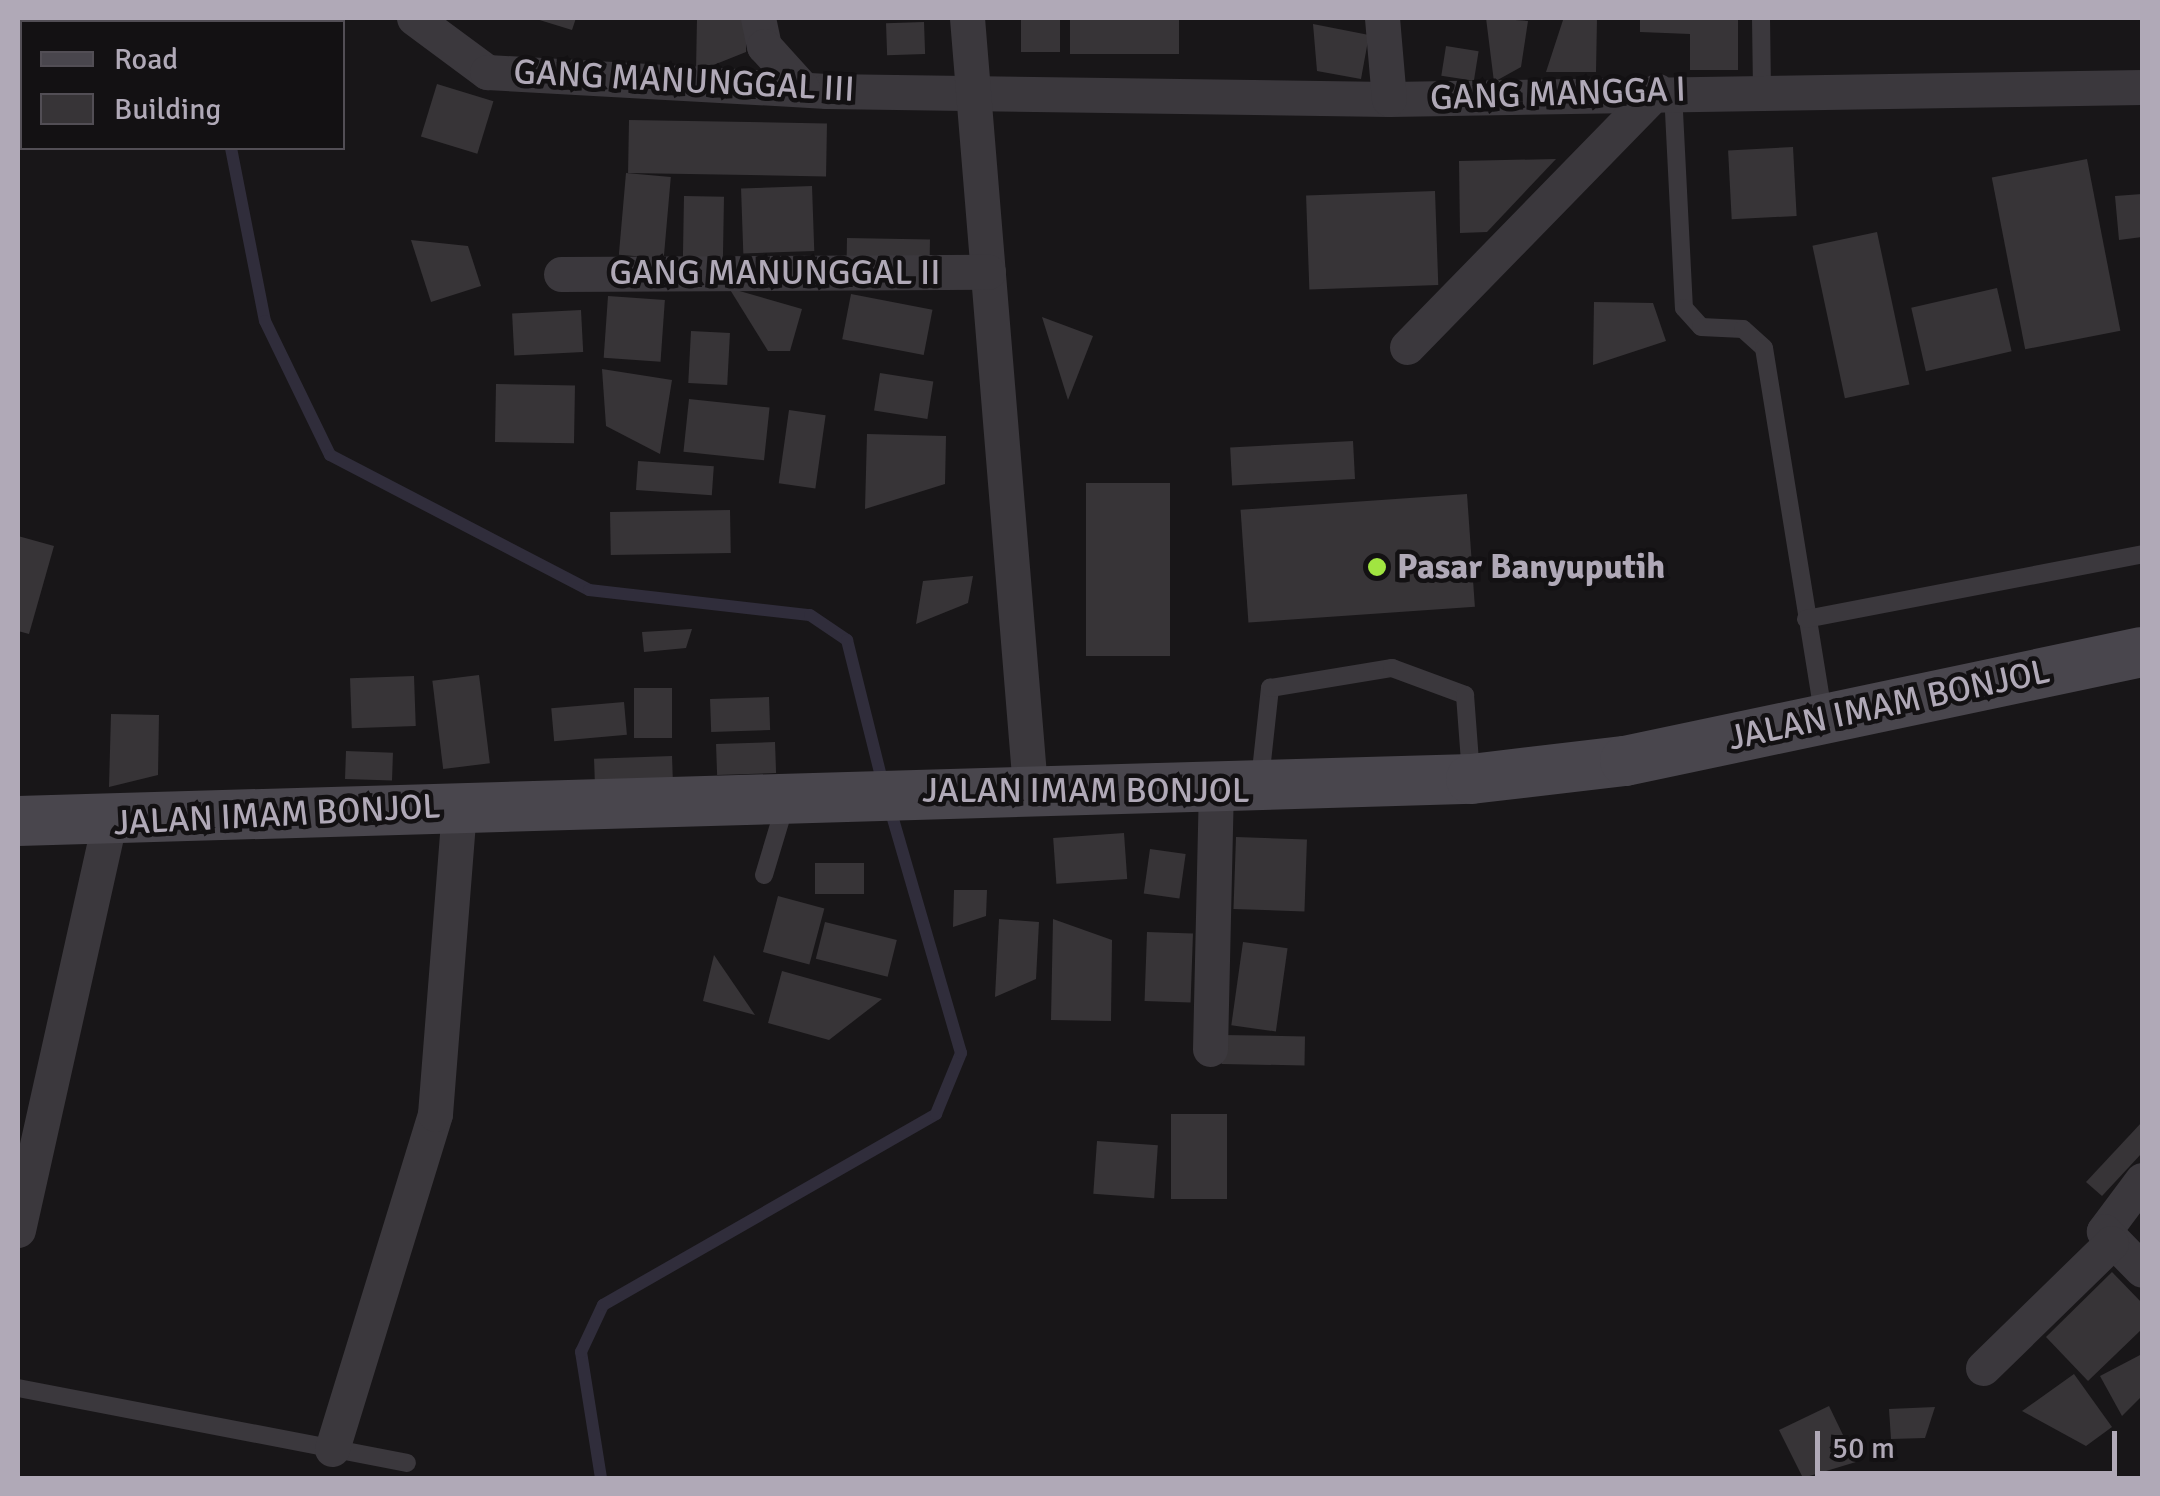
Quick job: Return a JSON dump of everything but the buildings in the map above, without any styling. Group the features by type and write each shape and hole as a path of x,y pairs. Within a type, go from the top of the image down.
{"main road":[{"name":"JALAN IMAM BONJOL","path":"18,821 109,823 458,807 848,798 916,791 1030,788 1238,792 1471,778 1625,760 2142,652"}],"street":[{"name":"GANG MANUNGGAL III","path":"414,18 487,72 802,88 973,88"},
{"path":"758,18 764,46 802,88"},
{"path":"967,18 1030,788"},
{"path":"1382,18 1389,99"},
{"name":"GANG MANGGA I","path":"973,88 1389,99 1665,90 2142,87"},
{"path":"1407,347 1665,90"},
{"name":"GANG MANUNGGAL II","path":"562,274 988,272"},
{"path":"1210,1049 1238,792"},
{"path":"332,1448 434,1114 458,807"},
{"path":"18,1230 109,823"},
{"path":"2142,1180 2104,1227 2111,1243 2142,1270"},
{"path":"1983,1368 2111,1243"}],"lane":[{"path":"1762,18 1762,89"},
{"path":"1665,90 1684,308 1701,326 1743,329 1764,348 1824,718"},
{"path":"1806,619 2142,554"},
{"path":"1238,792 1270,688 1392,668 1466,695 1471,778"},
{"path":"764,875 787,799"},
{"path":"18,1388 406,1463"}],"waterway":[{"path":"231,150 265,321 330,455 589,590 810,615 847,640 883,784"},
{"path":"601,1478 581,1352 603,1305 936,1114 961,1053 890,808"}],"place":[{"name":"Pasar Banyuputih","path":"1377,567"}]}
